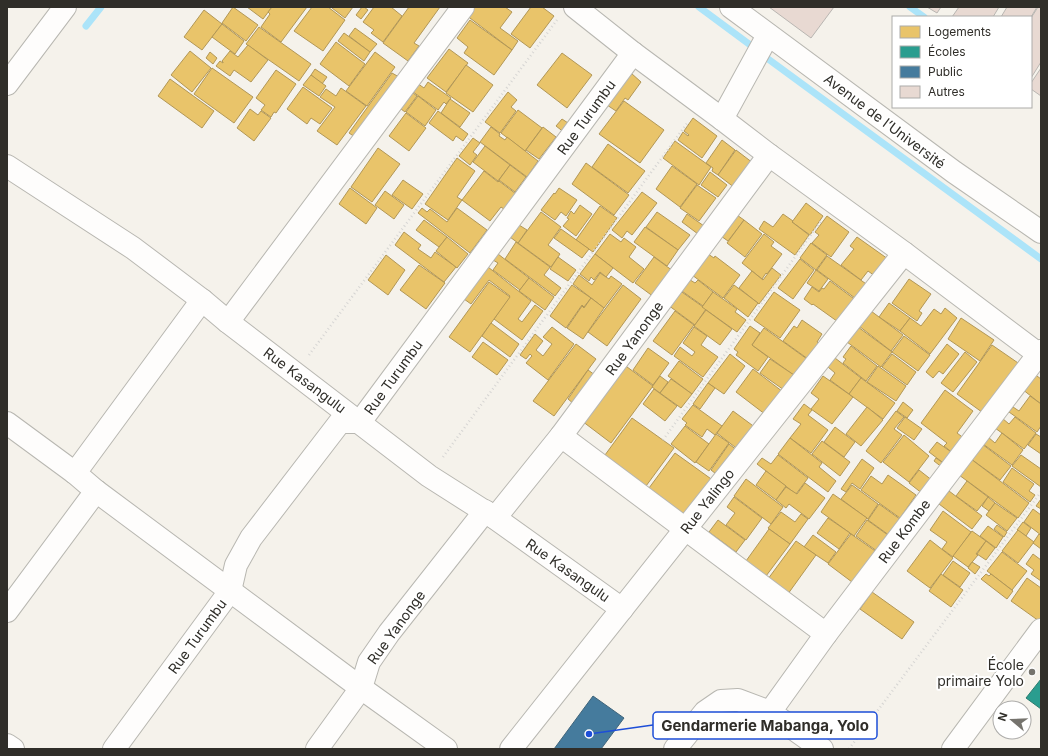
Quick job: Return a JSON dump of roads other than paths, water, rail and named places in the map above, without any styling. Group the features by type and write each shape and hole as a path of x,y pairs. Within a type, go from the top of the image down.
{"street":[{"path":"7,84 65,7"},
{"path":"228,322 463,7"},
{"path":"575,7 633,53 769,155 1040,354"},
{"name":"Avenue de l’Université","path":"731,7 954,172 1041,232"},
{"path":"722,119 768,35"},
{"name":"Rue Turumbu","path":"114,749 230,591 236,565 251,538 340,422 360,422 633,53"},
{"name":"Rue Yanonge","path":"317,749 361,688 369,662 389,633 490,515 562,436 769,155"},
{"name":"Rue Kasangulu","path":"7,166 133,248 430,476 490,515 622,608"},
{"name":"Rue Yalingo","path":"511,749 904,253"},
{"path":"75,473 202,300"},
{"name":"Rue Kombe","path":"770,712 826,634 1040,354"},
{"path":"7,424 75,473 96,491 361,688 446,749"},
{"path":"562,436 826,634"},
{"path":"7,611 96,491"},
{"path":"953,749 1041,630"},
{"path":"675,749 705,712 721,701 738,700 770,712 822,749"},
{"path":"7,745 13,749"}],"waterway":[{"path":"86,26 101,7"},
{"path":"699,7 753,47"},
{"path":"910,7 923,16"},
{"path":"764,56 1041,259"}],"place":[{"name":"École primaire Yolo","path":"1032,672"},
{"name":"Gendarmerie Mabanga, Yolo","path":"589,734"}]}
